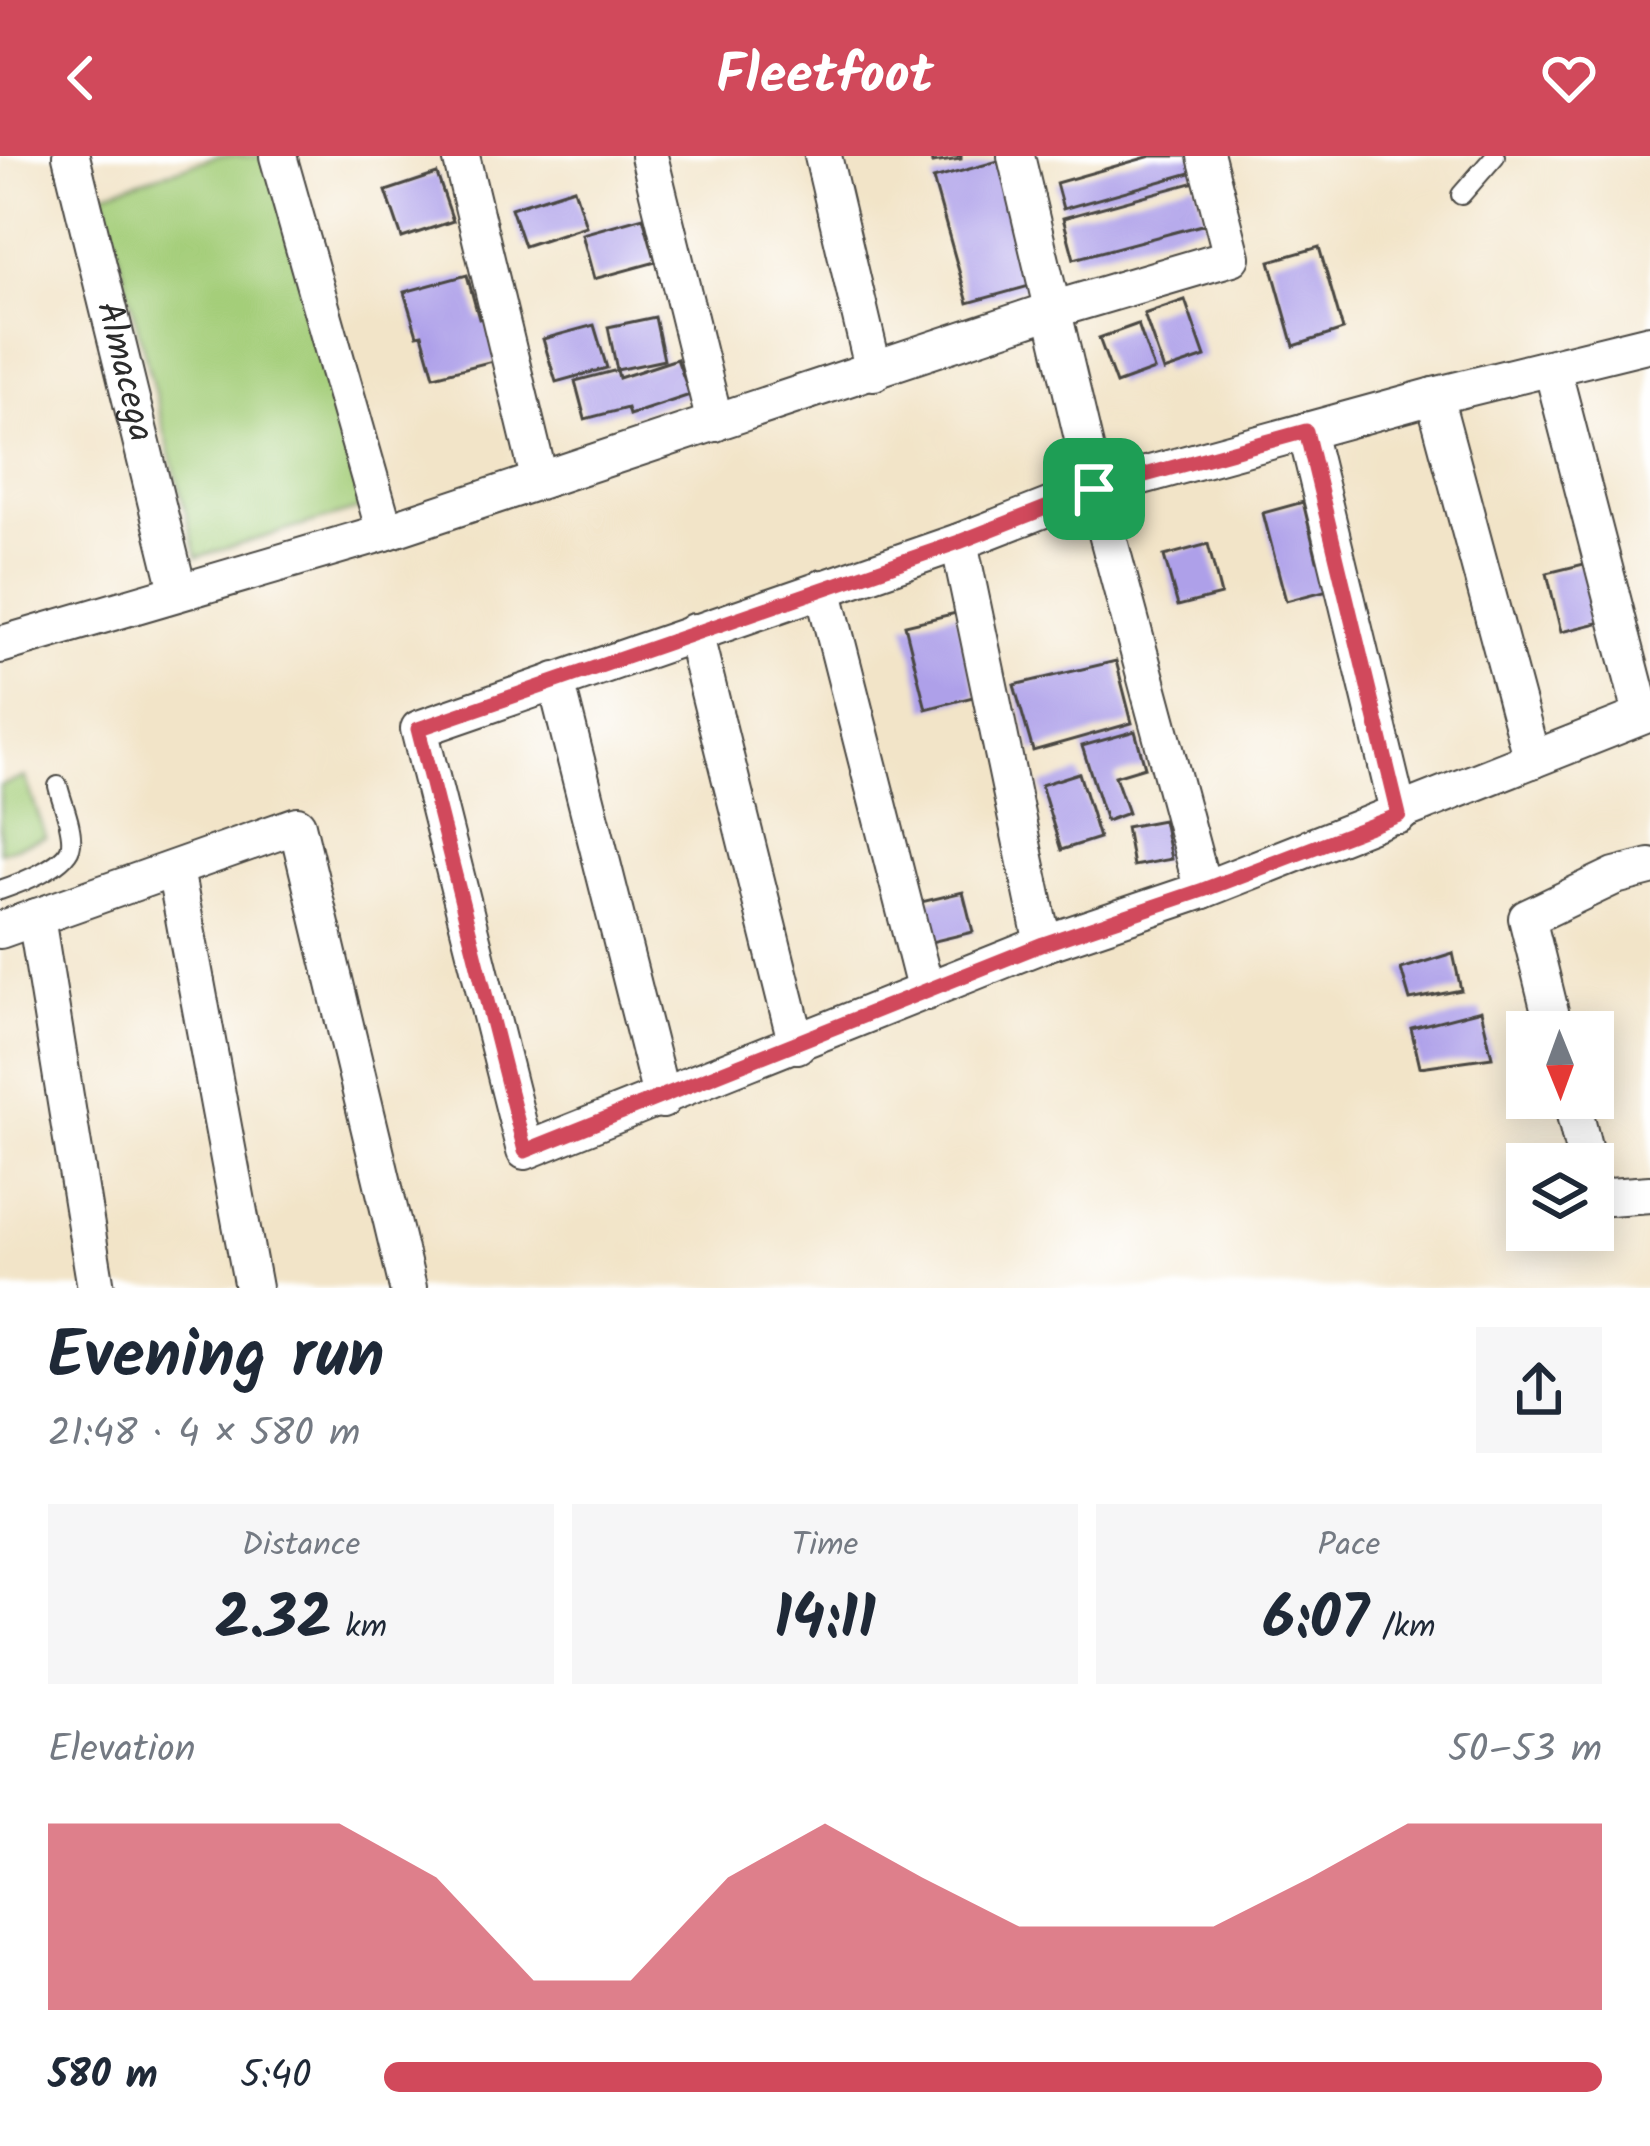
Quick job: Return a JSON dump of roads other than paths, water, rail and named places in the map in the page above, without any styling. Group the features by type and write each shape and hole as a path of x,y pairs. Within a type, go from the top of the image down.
{"street":[{"name":"Almacega","path":"71,156 178,590"},
{"path":"278,156 385,532"},
{"path":"461,156 539,478"},
{"path":"649,156 715,423"},
{"path":"823,156 874,372"},
{"path":"1016,156 1094,489 1203,890"},
{"path":"0,645 385,532 1052,310 1232,257 1206,156"},
{"path":"1552,368 1646,714 1203,890 1043,944 525,1151 418,729 959,542 1094,489 1434,395 1650,343"},
{"path":"1434,395 1532,760"},
{"path":"1306,431 1399,815"},
{"path":"959,542 1043,944"},
{"path":"823,588 926,992"},
{"path":"694,632 797,1045"},
{"path":"556,682 662,1100"},
{"path":"0,930 297,825 407,1288"},
{"path":"1550,1011 1527,918 1615,876 1650,867"},
{"path":"175,869 254,1288"},
{"path":"36,917 96,1288"},
{"path":"1614,1197 1650,1195"}],"lane":[{"path":"1461,195 1495,156"},
{"path":"0,890 65,858 71,844 58,786"},
{"path":"25,881 36,917"}]}
